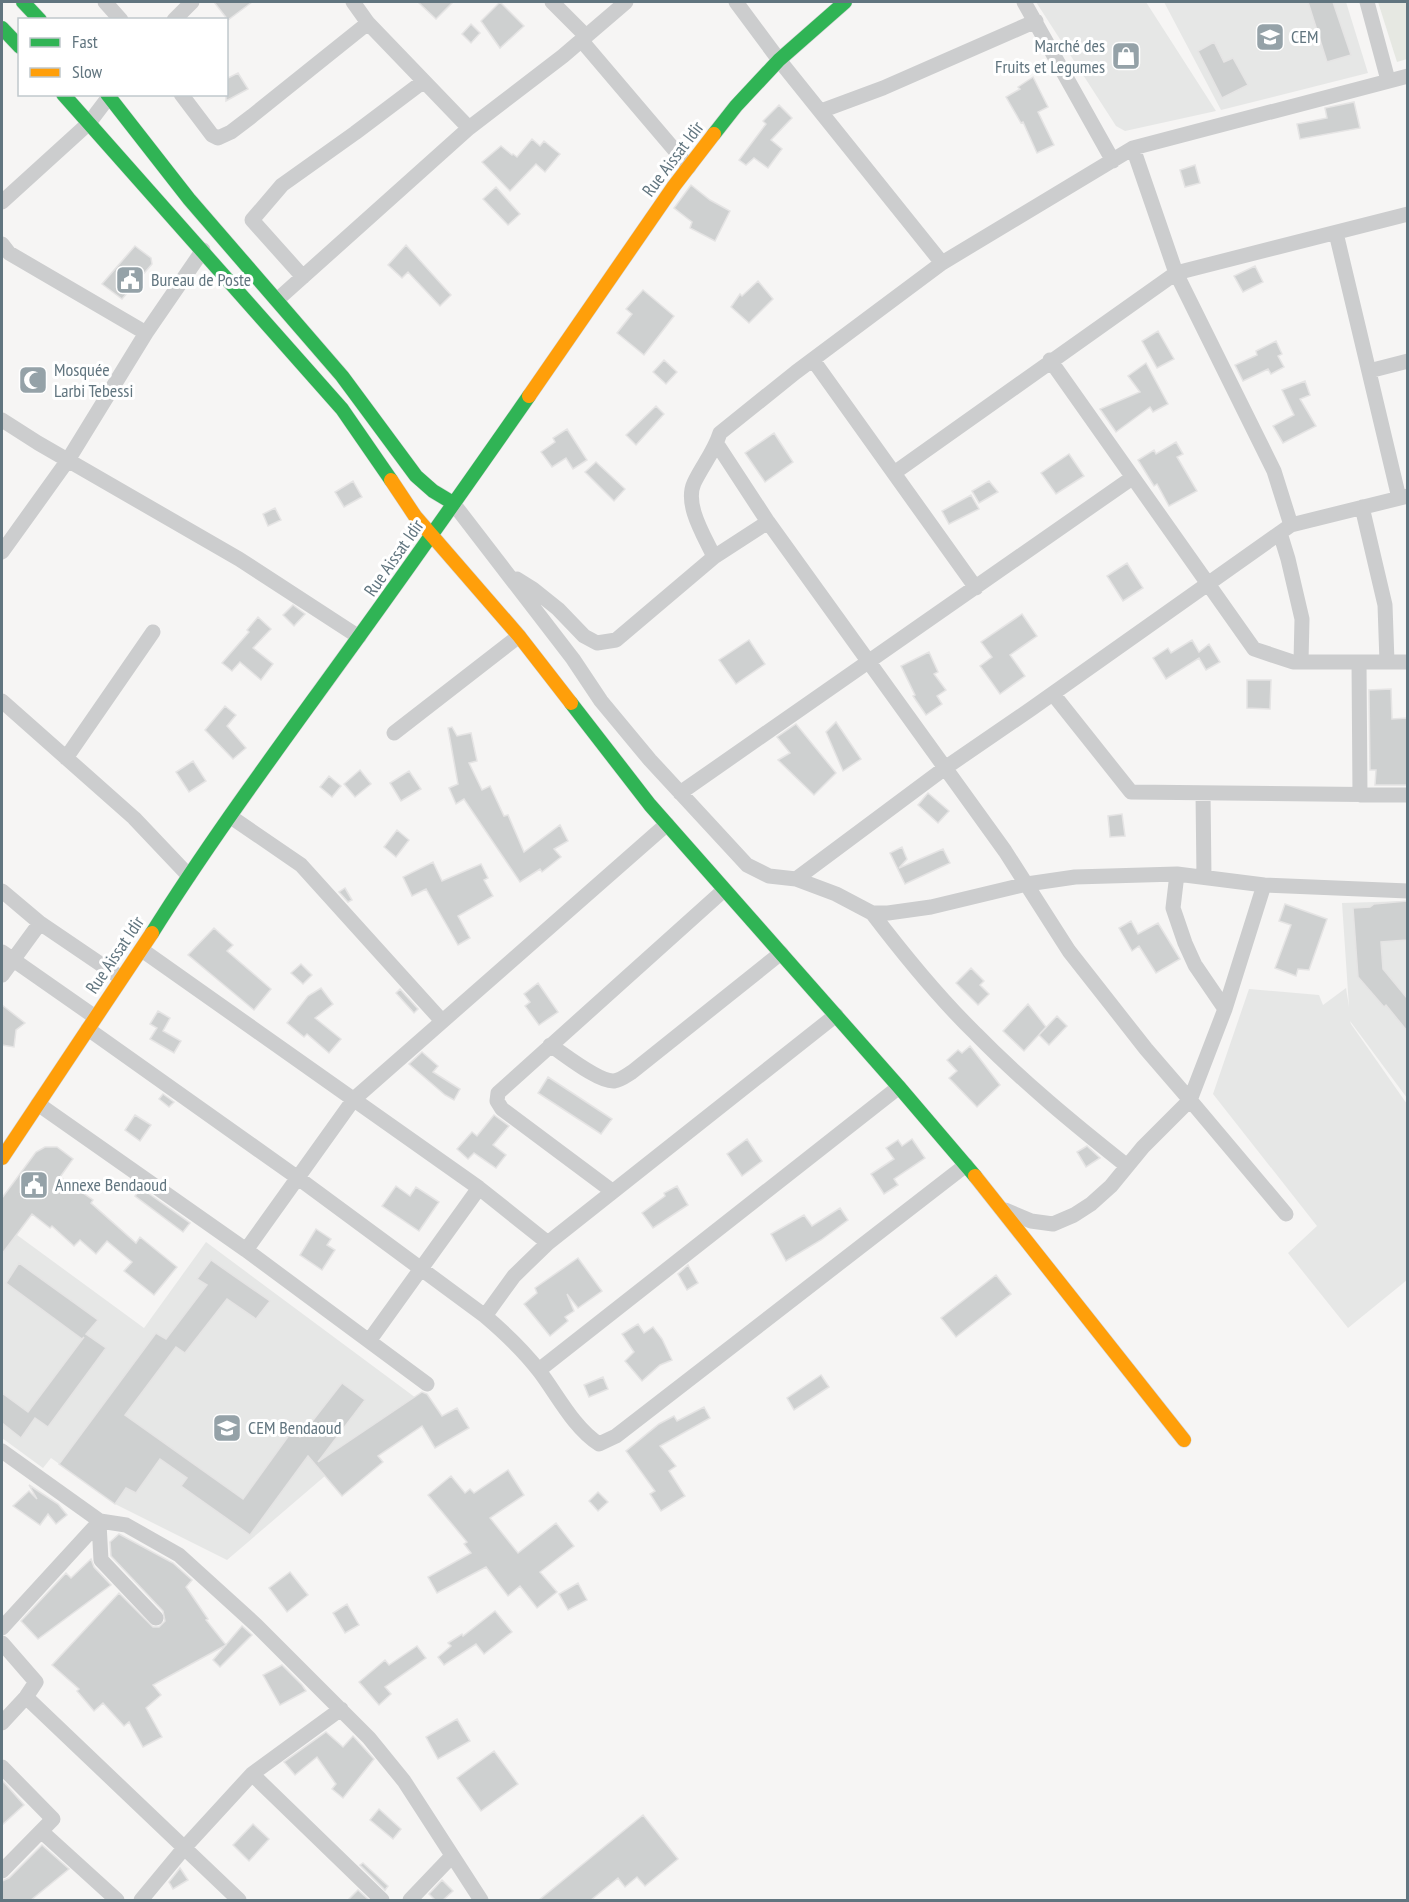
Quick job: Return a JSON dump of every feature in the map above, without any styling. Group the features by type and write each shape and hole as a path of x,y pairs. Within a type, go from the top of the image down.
{"street":[{"path":"22,2 38,18"},
{"path":"105,2 119,18"},
{"path":"176,18 192,2"},
{"path":"353,2 368,23 469,128"},
{"path":"552,2 689,166"},
{"path":"277,300 469,128 626,2"},
{"path":"736,2 779,60 942,263"},
{"name":"Rue Aissat Idir","path":"2,1158 189,876 432,536 689,166 736,106 779,60 845,2"},
{"path":"1024,2 1113,161"},
{"path":"1366,2 1388,80"},
{"path":"821,111 883,88 1036,21"},
{"path":"183,96 212,135 218,138 231,132 252,116 368,23"},
{"path":"2,28 18,45"},
{"path":"714,557 693,511 693,485 717,444 720,433 942,263 1133,148 1407,76"},
{"path":"303,277 252,220 282,185 424,81"},
{"path":"65,96 342,409 415,516 519,636 650,805 899,1087 1002,1208 1184,1440"},
{"path":"3,195 89,123 108,96"},
{"path":"110,96 189,199 342,376 416,476 433,491 453,503 573,659 602,701 680,793 747,865 769,876 796,879 836,894 872,913 893,941 974,1033 1036,1091 1127,1166"},
{"path":"1133,148 1176,273 1274,471 1288,559 1302,619 1301,662"},
{"path":"894,473 1050,360 1176,273 1407,214"},
{"path":"796,879 945,768 1285,529 1403,497 1369,371 1336,233"},
{"path":"2,244 9,253 146,333"},
{"path":"2,552 68,460 146,333 202,250"},
{"path":"813,360 976,588"},
{"path":"1050,360 1254,649 1293,662 1407,662"},
{"path":"1369,371 1407,361"},
{"path":"2,420 239,560 360,637"},
{"path":"717,444 768,522 1027,884 1069,951 1146,1049 1286,1214"},
{"path":"680,793 1132,478"},
{"path":"1362,507 1385,605 1387,662"},
{"path":"509,574 558,609 584,636 597,643 616,640 714,557 768,522"},
{"path":"66,758 153,632"},
{"path":"394,733 519,636"},
{"path":"1359,662 1360,795"},
{"path":"1053,694 1131,792 1407,795"},
{"path":"2,701 135,818 189,876"},
{"path":"1203,793 1204,877"},
{"path":"231,817 302,865 442,1021"},
{"path":"246,1250 354,1099 667,824"},
{"path":"872,913 898,913 1027,884 1075,877 1177,874 1263,885 1407,891"},
{"path":"1177,874 1173,908 1185,943 1195,965 1225,1009"},
{"path":"1002,1208 1031,1221 1053,1224 1074,1215 1091,1204 1111,1186 1190,1100 1225,1009 1263,885"},
{"path":"612,1191 501,1109 497,1101 498,1093 724,890"},
{"path":"2,891 40,923 122,978"},
{"path":"2,975 7,956 40,923"},
{"path":"141,950 479,1188 548,1243"},
{"path":"550,1045 607,1080 617,1080 632,1072 781,952"},
{"path":"7,956 91,1023 509,1336 539,1370 590,1438 599,1444 608,1441 966,1166"},
{"path":"484,1316 514,1276 548,1243 836,1015"},
{"path":"539,1370 899,1087"},
{"path":"38,1104 246,1250 427,1384"},
{"path":"369,1341 479,1188"},
{"path":"2,1451 100,1522 126,1525 178,1555 255,1625 369,1738 404,1781 481,1900"},
{"path":"100,1522 101,1560 156,1618"},
{"path":"2,1628 100,1522"},
{"path":"2,1643 36,1682 2,1724"},
{"path":"26,1697 184,1847 235,1899"},
{"path":"141,1900 184,1847 252,1774 341,1709"},
{"path":"2,1767 53,1819 2,1871"},
{"path":"252,1774 382,1900"},
{"path":"41,1831 117,1900"},
{"path":"410,1900 452,1856"}],"shaded area":[{"name":"Marché des Fruits et Legumes","path":"1036,2 1146,2 1216,111 1125,131 1116,126"},
{"name":"CEM","path":"1164,2 1346,2 1368,73 1221,110"},
{"path":"1378,2 1407,2 1407,59 1397,62"},
{"path":"1407,901 1407,1098 1350,1021 1407,1104 1407,1280 1348,1328 1288,1253 1317,1226 1213,1094 1249,989 1319,995 1323,1005 1346,988 1349,1007 1342,903"},
{"name":"CEM Bendaoud","path":"2,1224 144,1328 206,1242 416,1398 227,1560 115,1504 51,1458 43,1468 2,1438"}],"building":[{"path":"214,2 252,2 228,20"},
{"path":"418,2 453,2 436,19"},
{"path":"500,2 524,26 500,48 481,21"},
{"path":"1308,2 1333,2 1351,55 1327,62"},
{"path":"471,24 480,33 471,43 462,34"},
{"path":"1214,42 1224,62 1233,58 1248,85 1222,98 1198,51"},
{"path":"238,73 248,89 226,101 226,96 228,96 228,78"},
{"path":"1033,77 1048,107 1038,112 1054,145 1037,153 1023,122 1021,123 1006,97 1020,89 1018,87"},
{"path":"1354,102 1360,128 1300,139 1297,124 1327,118 1325,108"},
{"path":"779,105 792,118 771,140 782,149 768,168 754,158 746,165 739,160 766,124 763,121"},
{"path":"532,139 540,146 544,141 560,154 545,172 536,164 510,191 482,162 501,146 517,157"},
{"path":"1195,165 1200,183 1185,187 1180,170"},
{"path":"691,185 710,200 730,211 715,241 690,228 692,222 674,208"},
{"path":"496,187 520,214 508,225 483,199"},
{"path":"406,245 451,295 440,306 408,272 402,278 388,265"},
{"path":"135,246 151,258 152,264 122,299 102,284"},
{"path":"1255,266 1263,282 1243,292 1234,276"},
{"path":"758,281 773,299 749,323 731,307 740,294 742,296"},
{"path":"643,290 674,316 644,355 617,333 632,314 626,309"},
{"path":"1158,331 1174,359 1157,368 1142,341"},
{"path":"1276,341 1282,354 1278,356 1284,367 1271,374 1268,369 1243,381 1235,365 1257,355 1256,351"},
{"path":"664,360 677,372 666,384 653,372"},
{"path":"1146,363 1168,404 1153,412 1150,407 1116,432 1100,409 1140,392 1128,376"},
{"path":"1305,381 1310,395 1300,399 1316,426 1283,443 1273,426 1294,415 1282,390"},
{"path":"656,406 664,414 636,445 626,435"},
{"path":"567,429 587,460 573,469 566,458 552,467 541,452 555,442 553,438"},
{"path":"774,433 793,462 765,482 745,453"},
{"path":"1176,442 1183,454 1177,457 1197,491 1169,506 1157,484 1154,486 1138,460 1154,450 1156,454"},
{"path":"1069,454 1084,476 1056,494 1041,473"},
{"path":"596,462 625,489 614,501 585,472"},
{"path":"353,481 362,497 344,507 335,492"},
{"path":"989,481 998,492 979,503 972,491"},
{"path":"971,495 979,509 949,524 942,511"},
{"path":"275,508 281,520 268,526 263,514"},
{"path":"1127,563 1143,588 1123,601 1107,576"},
{"path":"293,605 305,614 294,626 283,615"},
{"path":"1022,614 1037,636 1010,655 1025,676 1000,694 980,666 992,657 981,642"},
{"path":"258,617 271,629 253,648 273,664 261,680 240,662 232,671 222,663 249,632 247,630"},
{"path":"749,640 765,664 736,684 719,660"},
{"path":"1192,640 1199,652 1209,644 1220,662 1206,670 1199,658 1166,679 1153,658 1168,648 1171,653"},
{"path":"929,652 938,672 934,674 946,690 937,696 942,704 926,715 913,696 915,695 901,666"},
{"path":"1247,680 1271,680 1270,709 1247,708"},
{"path":"1391,689 1392,719 1407,718 1407,785 1375,785 1376,770 1370,770 1369,690"},
{"path":"225,706 236,715 227,726 246,748 233,759 205,730"},
{"path":"836,722 861,759 843,771 826,732"},
{"path":"796,724 836,773 814,795 778,760 790,753 777,737"},
{"path":"452,727 457,736 471,733 477,761 469,763 482,790 490,786 504,816 508,815 524,852 560,825 568,841 554,849 561,857 542,872 540,869 520,882 464,799 456,804 449,788 458,784 448,728"},
{"path":"193,761 206,781 189,792 176,772"},
{"path":"360,770 371,784 355,797 344,784"},
{"path":"409,771 421,789 401,801 390,783"},
{"path":"329,776 341,786 332,797 320,787"},
{"path":"928,793 949,811 938,823 918,805"},
{"path":"1122,814 1125,836 1110,837 1108,816"},
{"path":"397,830 409,840 396,857 384,847"},
{"path":"902,847 907,859 899,868 943,849 950,863 905,884 890,853"},
{"path":"433,862 442,881 481,864 488,878 484,880 493,896 458,916 470,938 458,945 426,889 412,896 403,877"},
{"path":"345,888 352,900 348,902 339,892"},
{"path":"1407,901 1407,940 1381,942 1383,969 1407,998 1407,1031 1386,1005 1384,1007 1358,977 1353,908"},
{"path":"1285,904 1327,919 1309,970 1298,969 1296,976 1275,968 1291,925 1279,921"},
{"path":"1131,921 1138,934 1158,923 1180,959 1156,973 1139,946 1132,951 1119,928"},
{"path":"214,928 233,945 227,951 271,989 254,1010 188,955"},
{"path":"301,964 312,975 303,984 291,973"},
{"path":"971,968 984,981 980,985 989,994 978,1005 956,983"},
{"path":"538,983 558,1012 539,1025 525,1006 530,1002 524,994"},
{"path":"321,988 333,1004 315,1018 341,1039 329,1053 307,1034 304,1037 287,1023 308,996"},
{"path":"400,989 418,1009 414,1013 396,993"},
{"path":"1028,1004 1046,1027 1024,1051 1003,1031"},
{"path":"2,1005 25,1023 16,1030 14,1047 2,1045"},
{"path":"158,1011 170,1018 163,1031 181,1041 174,1053 150,1039 157,1028 150,1024"},
{"path":"1057,1016 1067,1026 1049,1045 1039,1035"},
{"path":"970,1046 1000,1085 977,1107 949,1078 957,1071 947,1060 958,1050 962,1053"},
{"path":"422,1052 438,1066 433,1072 460,1089 454,1100 409,1064"},
{"path":"548,1077 612,1119 601,1134 538,1093"},
{"path":"163,1094 174,1102 169,1107 159,1099"},
{"path":"135,1115 151,1125 140,1141 125,1130"},
{"path":"494,1115 509,1126 493,1145 506,1155 496,1168 474,1153 468,1159 457,1149 472,1132 477,1136"},
{"path":"747,1139 762,1161 742,1176 727,1154"},
{"path":"912,1139 925,1158 894,1179 898,1185 884,1194 871,1174 894,1159 886,1148 898,1140 902,1146"},
{"path":"1087,1146 1100,1158 1086,1167 1077,1152"},
{"path":"45,1147 57,1147 73,1159 60,1177 93,1200 91,1203 136,1243 140,1237 177,1267 154,1295 124,1271 132,1262 107,1241 96,1254 80,1240 74,1246 52,1226 50,1228 32,1214 2,1254 2,1198 36,1152"},
{"path":"396,1186 410,1196 416,1187 439,1202 419,1231 382,1206"},
{"path":"677,1186 688,1205 653,1228 642,1213 665,1196 664,1193"},
{"path":"141,1188 190,1223 183,1232 135,1196"},
{"path":"840,1208 848,1220 786,1261 771,1234 804,1215 812,1226"},
{"path":"316,1229 331,1239 327,1245 335,1250 322,1270 300,1255"},
{"path":"578,1258 602,1291 578,1308 567,1294 574,1311 565,1317 568,1321 550,1336 524,1304 537,1293 535,1288"},
{"path":"211,1260 270,1301 256,1319 227,1299 185,1353 176,1347 125,1415 243,1499 292,1431 300,1437 342,1383 365,1400 318,1462 422,1392 427,1394 442,1416 457,1408 469,1428 435,1448 422,1426 378,1456 383,1462 342,1496 308,1456 250,1535 181,1486 187,1478 160,1459 136,1493 126,1488 115,1504 59,1464 156,1333 166,1339 207,1285 197,1279"},
{"path":"19,1263 98,1320 86,1334 106,1348 48,1427 35,1418 21,1438 2,1423 2,1393 28,1412 84,1337 82,1339 6,1283"},
{"path":"688,1265 698,1283 687,1290 678,1274"},
{"path":"996,1275 1011,1294 956,1337 941,1318"},
{"path":"638,1324 644,1333 653,1327 662,1339 672,1360 660,1365 642,1381 625,1361 634,1352 622,1334"},
{"path":"821,1375 829,1387 794,1410 787,1398"},
{"path":"603,1377 608,1389 589,1397 584,1385"},
{"path":"704,1407 710,1418 660,1446 676,1466 669,1471 685,1496 661,1511 650,1494 655,1491 626,1451 659,1424 674,1416 677,1421"},
{"path":"508,1470 524,1495 490,1518 518,1553 556,1523 574,1546 540,1572 557,1592 537,1608 520,1586 508,1596 486,1567 437,1593 428,1577 471,1553 464,1544 467,1542 428,1495 451,1476 465,1493 470,1489 474,1493"},
{"path":"29,1485 58,1504 67,1515 56,1524 48,1514 40,1525 13,1506 29,1491 37,1499"},
{"path":"598,1492 608,1502 598,1511 589,1501"},
{"path":"119,1534 173,1563 192,1580 186,1587 208,1619 206,1620 226,1645 153,1685 161,1695 146,1708 162,1737 143,1747 129,1722 124,1726 103,1703 94,1711 77,1691 79,1689 52,1665 119,1593 153,1627 159,1627 165,1621 163,1611 111,1556 110,1542"},
{"path":"91,1559 94,1567 111,1585 38,1639 21,1621 66,1573 71,1578"},
{"path":"290,1572 308,1595 287,1612 269,1588"},
{"path":"578,1583 587,1600 568,1610 559,1594"},
{"path":"347,1604 359,1625 345,1633 333,1613"},
{"path":"495,1611 512,1632 484,1654 476,1644 444,1665 438,1657 451,1646 448,1643 462,1634 463,1636"},
{"path":"242,1626 252,1635 220,1667 213,1660"},
{"path":"417,1646 426,1658 385,1687 391,1694 379,1705 359,1682 385,1660 389,1665"},
{"path":"282,1665 306,1691 280,1705 263,1675"},
{"path":"457,1719 470,1741 438,1759 426,1737"},
{"path":"326,1732 343,1747 353,1736 374,1759 343,1798 332,1789 336,1784 317,1757 295,1775 284,1762"},
{"path":"494,1751 518,1784 481,1811 457,1778"},
{"path":"2,1780 24,1805 2,1825"},
{"path":"379,1809 401,1829 393,1839 370,1820"},
{"path":"643,1815 678,1859 645,1886 637,1877 625,1887 618,1878 591,1900 539,1900"},
{"path":"253,1824 269,1839 249,1861 233,1845"},
{"path":"42,1845 69,1869 31,1900 2,1900 2,1881 9,1878"},
{"path":"363,1863 388,1886 385,1890 360,1865"},
{"path":"180,1868 188,1880 173,1889 169,1882"},
{"path":"442,1880 453,1891 443,1900 435,1900 429,1894"},
{"path":"358,1890 369,1900 348,1900"}],"traffic: fast":[{"path":"23,2 38,18"},
{"path":"714,134 736,106 779,60 845,2"},
{"path":"2,28 18,45"},
{"path":"65,96 342,409 391,480"},
{"path":"109,96 189,199 342,376 416,476 433,491 453,503"},
{"path":"152,933 197,863 529,396"},
{"path":"571,703 650,805 975,1176"}],"traffic: slow":[{"path":"529,396 674,186 714,134"},
{"path":"391,480 415,516 519,636 571,703"},
{"path":"2,1158 152,933"},
{"path":"975,1176 1184,1440"}],"place":[{"name":"CEM","path":"1270,37"},
{"name":"Marché des Fruits et Legumes","path":"1126,56"},
{"name":"Bureau de Poste","path":"130,280"},
{"name":"Mosquée Larbi Tebessi","path":"33,380"},
{"name":"Annexe Bendaoud","path":"34,1185"},
{"name":"CEM Bendaoud","path":"227,1428"}]}
